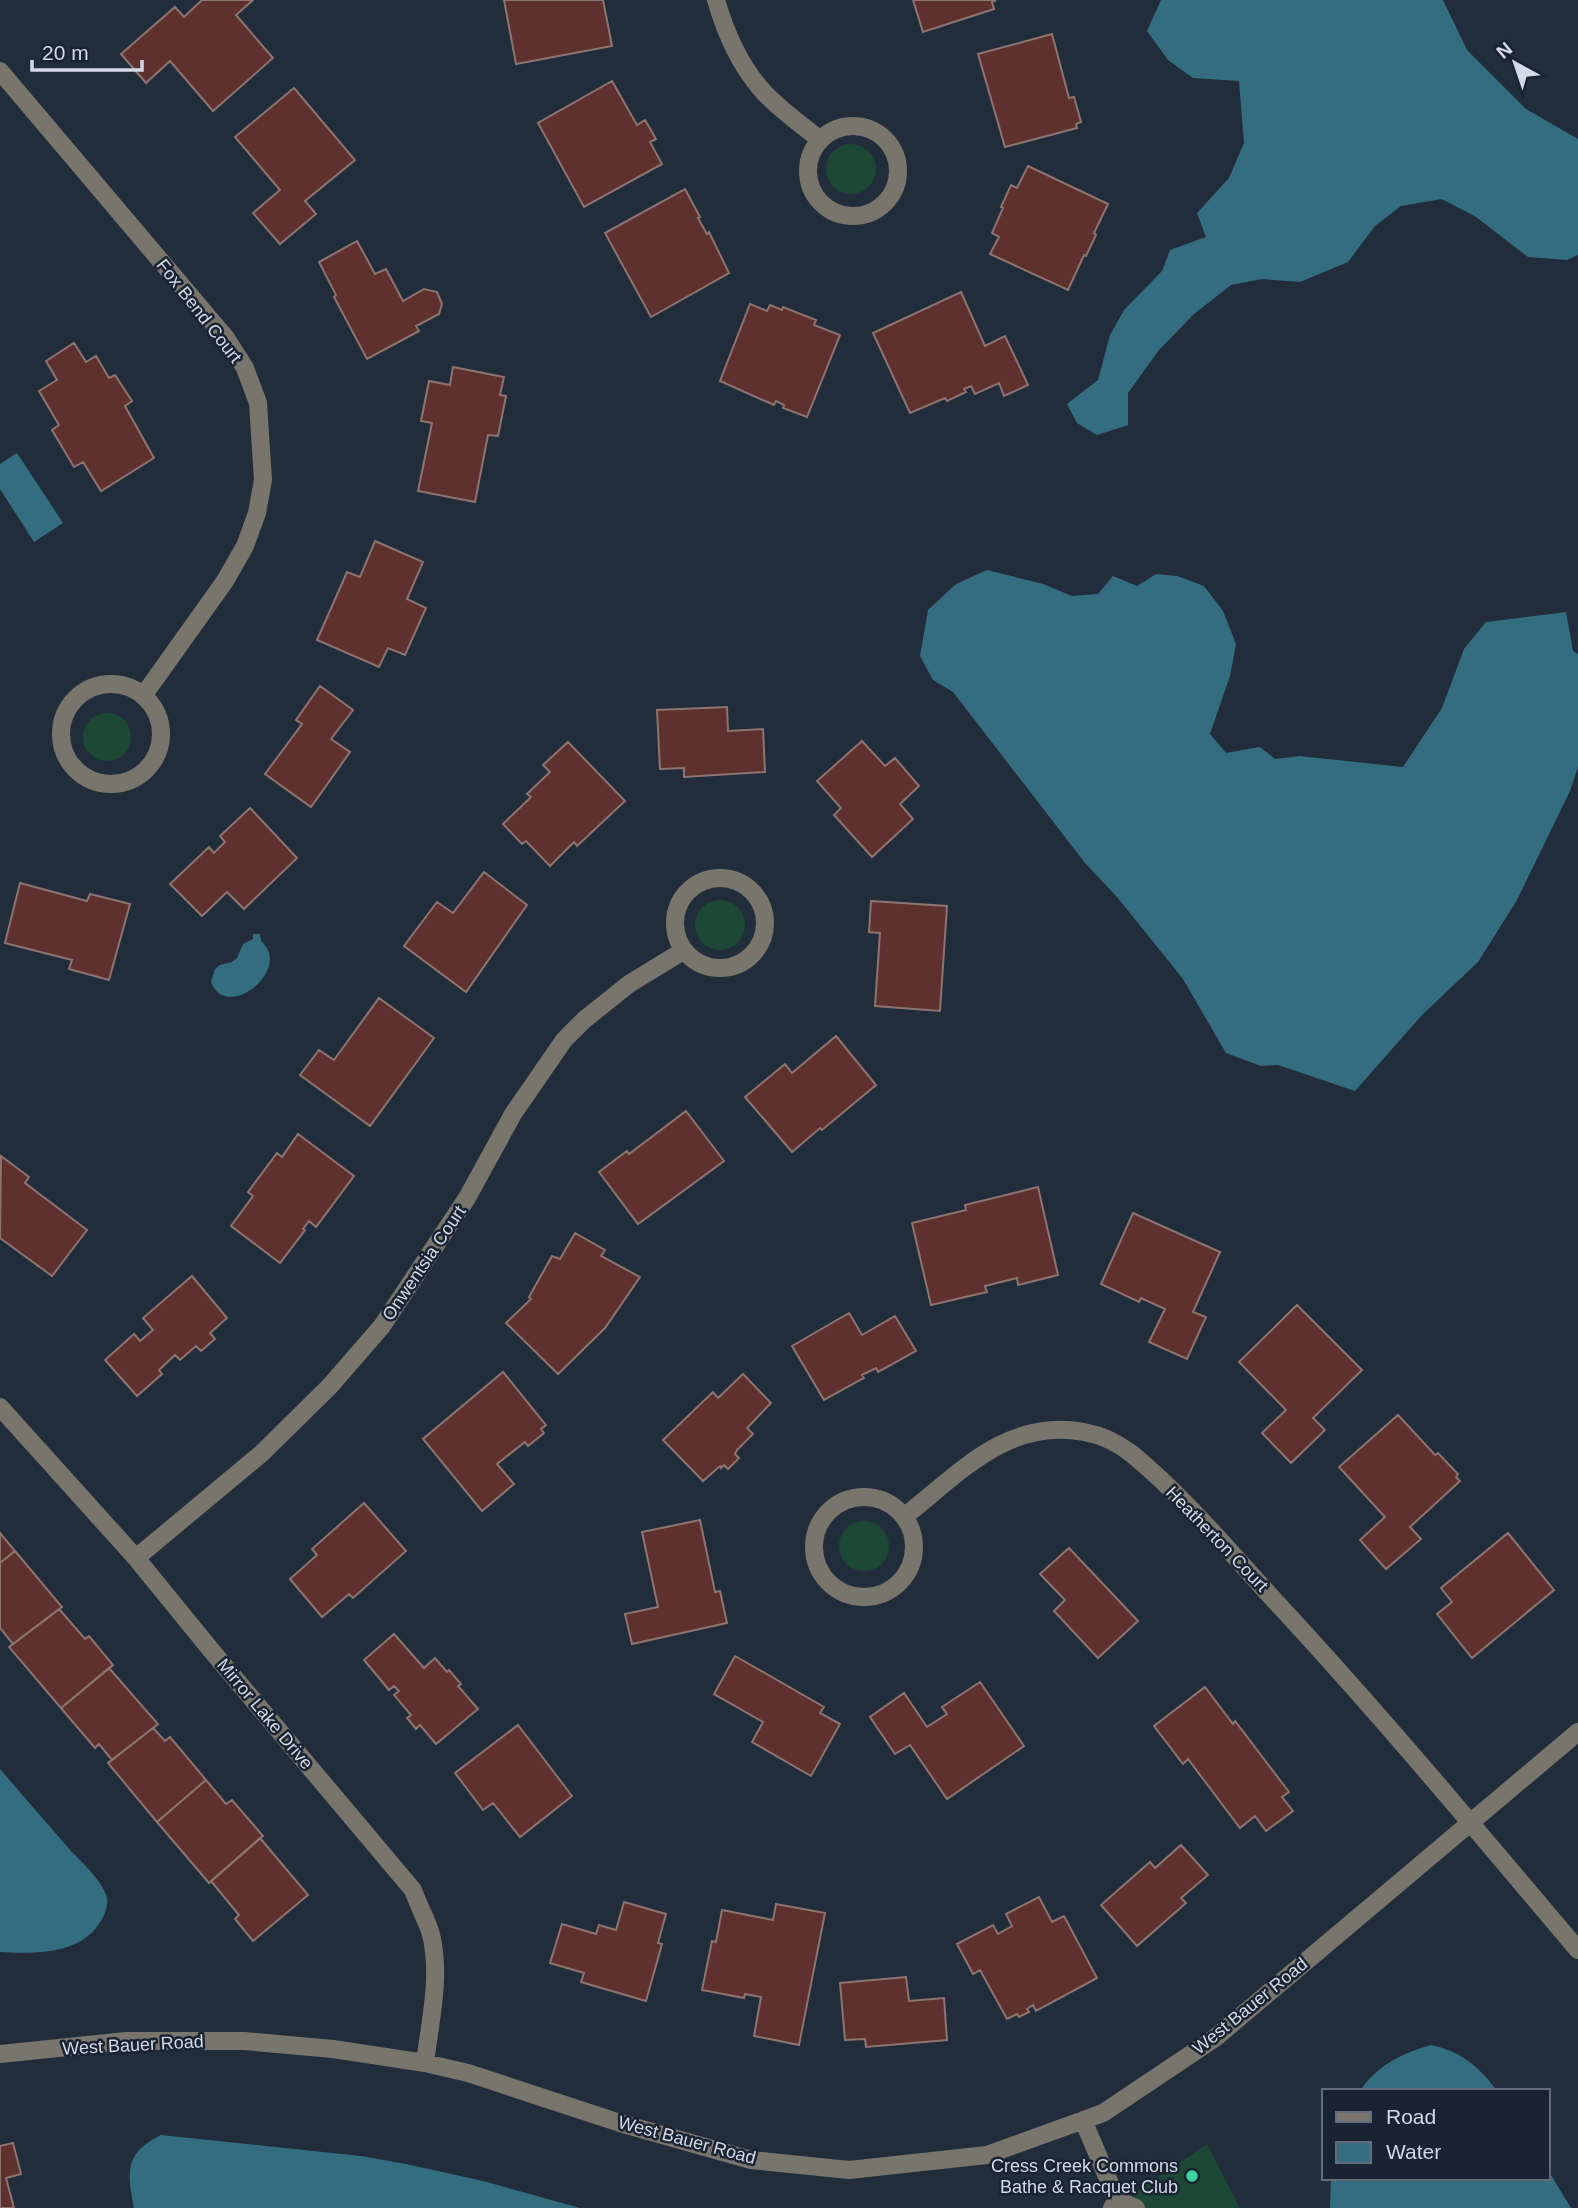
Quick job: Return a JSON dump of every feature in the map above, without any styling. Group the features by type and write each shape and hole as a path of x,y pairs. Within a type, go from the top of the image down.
{"street":[{"path":"716,0 737,53 761,90 820,140"},
{"name":"Fox Bend Court","path":"0,71 226,338 244,369 258,404 263,480 257,513 245,547 225,580 143,696"},
{"path":"848,126 863,126 878,132 889,143 897,157 899,173 895,188 887,201 874,211 859,216 844,215 829,209 810,185 808,169 811,153 820,140 833,130 848,126"},
{"path":"111,684 128,687 143,696 154,709 160,725 161,743 155,759 143,772 128,781 111,784 94,781 78,773 67,760 61,743 61,726 67,709 78,696 94,687 111,684"},
{"path":"715,878 731,879 746,885 757,896 764,911 766,926 762,941 753,955 741,964 725,969 709,968 695,962 684,951 676,937 674,921 678,905 687,892 700,883 715,878"},
{"name":"Onwentsia Court","path":"136,1558 262,1452 330,1386 382,1326 467,1198 513,1114 564,1040 629,984 684,951"},
{"name":"Mirror Lake Drive","path":"0,1407 136,1558 413,1890 430,1932 434,1958 434,1991 425,2063"},
{"name":"Heatherton Court","path":"905,1516 993,1447 1015,1436 1035,1431 1083,1432 1103,1438 1129,1452 1198,1517 1340,1671 1578,1950"},
{"path":"858,1497 876,1498 892,1504 905,1516 913,1532 915,1549 911,1566 902,1581 888,1592 871,1597 853,1597 838,1590 824,1578 816,1562 814,1545 818,1528 827,1513 841,1503 858,1497"},
{"name":"West Bauer Road","path":"0,2054 126,2041 244,2040 334,2049 425,2063 468,2073 620,2123 751,2160 849,2170 987,2155 1103,2113 1216,2038 1578,1732"},
{"path":"1083,2120 1114,2204 1136,2208"}],"green space":[{"path":"851,144 869,151 876,169 869,187 851,194 833,187 826,169 833,151"},
{"path":"107,713 116,714 124,720 130,728 130,746 124,754 116,760 107,761 98,760 90,754 84,746 83,737 84,728 90,720 98,714"},
{"path":"720,900 737,908 745,925 737,942 720,950 703,942 695,925 703,908"},
{"path":"864,1521 881,1529 889,1546 881,1563 864,1571 847,1563 839,1546 847,1529"},
{"name":"Cress Creek Commons Bathe & Racquet Club","path":"1207,2144 1240,2208 1113,2208"}],"water":[{"path":"1161,0 1443,0 1467,50 1526,109 1578,139 1578,255 1567,260 1528,257 1476,217 1442,199 1401,206 1375,226 1348,262 1300,282 1262,279 1231,285 1194,314 1159,350 1128,393 1128,425 1097,435 1077,423 1067,404 1098,380 1110,335 1124,310 1162,271 1170,250 1206,237 1197,213 1229,178 1244,143 1239,81 1193,78 1168,60 1147,31"},
{"path":"17,453 63,523 34,542 0,489 0,464"},
{"path":"987,570 1043,584 1072,596 1098,594 1113,576 1137,586 1156,574 1177,576 1204,586 1223,611 1236,644 1230,676 1210,734 1226,753 1260,747 1275,759 1299,756 1403,767 1442,708 1464,649 1486,622 1566,612 1573,651 1578,654 1578,767 1570,791 1517,900 1478,962 1422,1015 1355,1091 1278,1065 1261,1066 1226,1053 1183,979 1117,897 1085,863 953,692 933,680 920,656 928,610 956,584"},
{"path":"253,934 260,934 261,941 269,952 269,965 264,977 242,994 230,997 219,993 211,982 215,969 237,958 243,944 253,939"},
{"path":"0,1769 92,1873 105,1892 107,1904 102,1919 94,1931 71,1946 43,1952 0,1952"},
{"path":"1431,2045 1451,2051 1469,2061 1495,2089 1362,2089 1383,2067 1410,2052"},
{"path":"161,2135 361,2156 483,2181 580,2208 134,2208 130,2184 131,2165 140,2149"},
{"path":"1550,2173 1571,2208 1330,2208 1331,2180 1550,2180"}],"building":[{"path":"202,0 253,0 236,15 273,58 213,111 170,61 146,83 121,54 175,7 184,17"},
{"path":"504,0 603,0 612,46 516,64"},
{"path":"913,0 996,0 992,2 994,9 923,32"},
{"path":"1052,34 1069,98 1074,97 1081,122 1076,124 1077,128 1005,147 978,54"},
{"path":"612,81 637,125 645,120 656,139 650,142 662,164 584,207 538,123"},
{"path":"294,88 355,160 305,201 316,214 280,244 253,213 280,190 235,137"},
{"path":"1028,166 1108,204 1094,233 1096,235 1068,290 990,254 999,237 992,233 1003,208 1001,207 1011,185 1017,188"},
{"path":"685,189 729,273 651,317 605,233"},
{"path":"357,241 375,274 386,269 403,301 424,289 437,292 442,304 439,314 416,326 419,331 367,359 319,262"},
{"path":"961,292 985,346 1005,336 1028,385 1004,396 999,383 975,394 971,386 964,389 966,392 947,401 945,398 910,413 873,333"},
{"path":"750,304 767,311 770,305 782,310 783,307 816,320 814,325 840,335 807,417 783,408 784,405 776,401 774,405 720,381"},
{"path":"74,343 86,362 96,356 109,378 115,375 132,401 125,406 154,458 101,491 83,462 74,467 52,430 59,425 39,391 57,380 46,361"},
{"path":"453,367 504,377 500,395 506,396 498,436 488,435 475,502 418,491 432,423 421,421 429,381 450,385"},
{"path":"375,541 423,562 407,599 426,608 405,655 388,648 379,667 317,640 347,572 360,577"},
{"path":"320,686 353,710 331,739 350,752 311,807 265,774 302,724 296,720"},
{"path":"727,707 728,731 763,729 765,772 684,777 684,768 660,769 657,710"},
{"path":"862,741 885,766 895,758 919,786 900,804 913,819 872,857 834,815 841,808 817,781"},
{"path":"568,742 625,801 577,846 574,842 550,866 526,841 522,844 503,824 531,797 527,794 550,772 543,765"},
{"path":"250,808 297,858 244,909 227,892 202,916 170,884 209,847 214,853 225,842 220,836"},
{"path":"484,872 527,905 466,992 404,946 437,902 453,913"},
{"path":"20,883 87,901 90,894 130,904 109,980 69,969 72,960 5,943"},
{"path":"871,901 947,906 940,1011 875,1006 880,933 869,932"},
{"path":"379,998 434,1038 370,1126 300,1075 319,1050 334,1060"},
{"path":"836,1036 876,1085 792,1152 745,1097 785,1064 792,1073"},
{"path":"686,1111 724,1161 638,1224 599,1172 627,1151 629,1154"},
{"path":"298,1134 354,1176 316,1227 309,1221 280,1263 231,1226 253,1196 248,1192 277,1153 282,1157"},
{"path":"1,1156 29,1177 25,1183 87,1230 52,1276 0,1238"},
{"path":"1038,1187 1058,1275 1018,1285 1017,1278 985,1286 987,1292 931,1305 912,1223 966,1210 965,1205"},
{"path":"1133,1213 1220,1252 1193,1312 1206,1317 1187,1359 1149,1342 1165,1309 1141,1298 1139,1302 1101,1284"},
{"path":"575,1233 605,1250 601,1256 640,1277 605,1328 558,1374 506,1323 531,1299 529,1297 552,1256 560,1259"},
{"path":"192,1276 227,1318 210,1333 215,1339 201,1351 196,1346 180,1360 175,1355 159,1370 162,1374 137,1396 105,1360 134,1334 140,1341 153,1330 143,1318"},
{"path":"1297,1305 1362,1370 1313,1418 1325,1430 1291,1463 1262,1433 1286,1410 1239,1362"},
{"path":"849,1313 862,1335 895,1316 916,1351 878,1372 876,1368 862,1375 864,1378 824,1400 792,1346"},
{"path":"503,1372 546,1425 541,1429 544,1433 528,1446 525,1442 497,1464 514,1484 482,1511 423,1439"},
{"path":"743,1374 771,1403 747,1428 753,1434 737,1450 735,1454 739,1458 728,1469 724,1465 721,1468 720,1466 703,1481 663,1440 713,1392 718,1398"},
{"path":"1398,1415 1435,1455 1438,1453 1458,1474 1456,1477 1460,1481 1410,1527 1421,1539 1386,1569 1360,1540 1385,1517 1339,1467"},
{"path":"364,1503 406,1551 353,1598 349,1594 322,1617 290,1579 317,1555 312,1549"},
{"path":"700,1520 715,1592 720,1591 727,1623 632,1644 625,1614 658,1607 642,1532"},
{"path":"0,1533 15,1551 0,1563"},
{"path":"1508,1533 1554,1590 1472,1658 1437,1614 1452,1602 1441,1588"},
{"path":"1069,1548 1138,1621 1098,1658 1054,1611 1065,1600 1040,1574"},
{"path":"15,1551 62,1607 13,1644 0,1628 0,1563"},
{"path":"59,1609 85,1639 89,1636 113,1665 61,1708 9,1647"},
{"path":"394,1634 424,1668 435,1658 447,1672 449,1670 461,1684 458,1686 478,1709 436,1744 420,1725 416,1729 407,1718 411,1715 394,1695 399,1691 394,1686 389,1690 364,1660"},
{"path":"735,1656 824,1707 820,1713 840,1724 811,1776 752,1742 763,1722 714,1694"},
{"path":"109,1668 158,1724 112,1760 99,1744 95,1748 61,1708"},
{"path":"980,1682 1024,1746 947,1799 910,1745 895,1754 870,1717 904,1693 927,1727 947,1714 942,1707"},
{"path":"1205,1687 1233,1724 1235,1721 1289,1792 1282,1797 1293,1811 1266,1831 1255,1816 1240,1828 1188,1759 1183,1764 1154,1726"},
{"path":"518,1725 572,1796 520,1837 493,1803 483,1810 455,1773"},
{"path":"153,1728 165,1741 170,1737 206,1780 157,1822 108,1763"},
{"path":"206,1780 226,1804 232,1800 263,1836 209,1883 157,1822"},
{"path":"260,1838 308,1895 253,1941 235,1919 239,1915 211,1881"},
{"path":"1181,1845 1208,1875 1181,1898 1186,1903 1137,1946 1101,1905 1150,1862 1155,1868"},
{"path":"1039,1897 1052,1922 1064,1916 1097,1978 1036,2011 1033,2005 1027,2009 1029,2012 1007,2019 980,1970 973,1974 957,1944 993,1925 998,1934 1012,1926 1006,1914"},
{"path":"624,1902 666,1914 658,1943 662,1944 646,2001 581,1982 584,1973 550,1963 562,1924 596,1934 599,1925 616,1930"},
{"path":"776,1904 825,1913 799,2045 754,2036 761,1997 745,1994 744,1998 702,1990 712,1941 716,1942 722,1910 773,1920"},
{"path":"906,1977 909,2001 944,1998 947,2040 866,2047 865,2039 845,2040 840,1983"},
{"path":"13,2143 21,2174 6,2178 14,2208 0,2208 0,2146"}],"place":[{"name":"Cress Creek Commons Bathe & Racquet Club","path":"1192,2176"}]}
